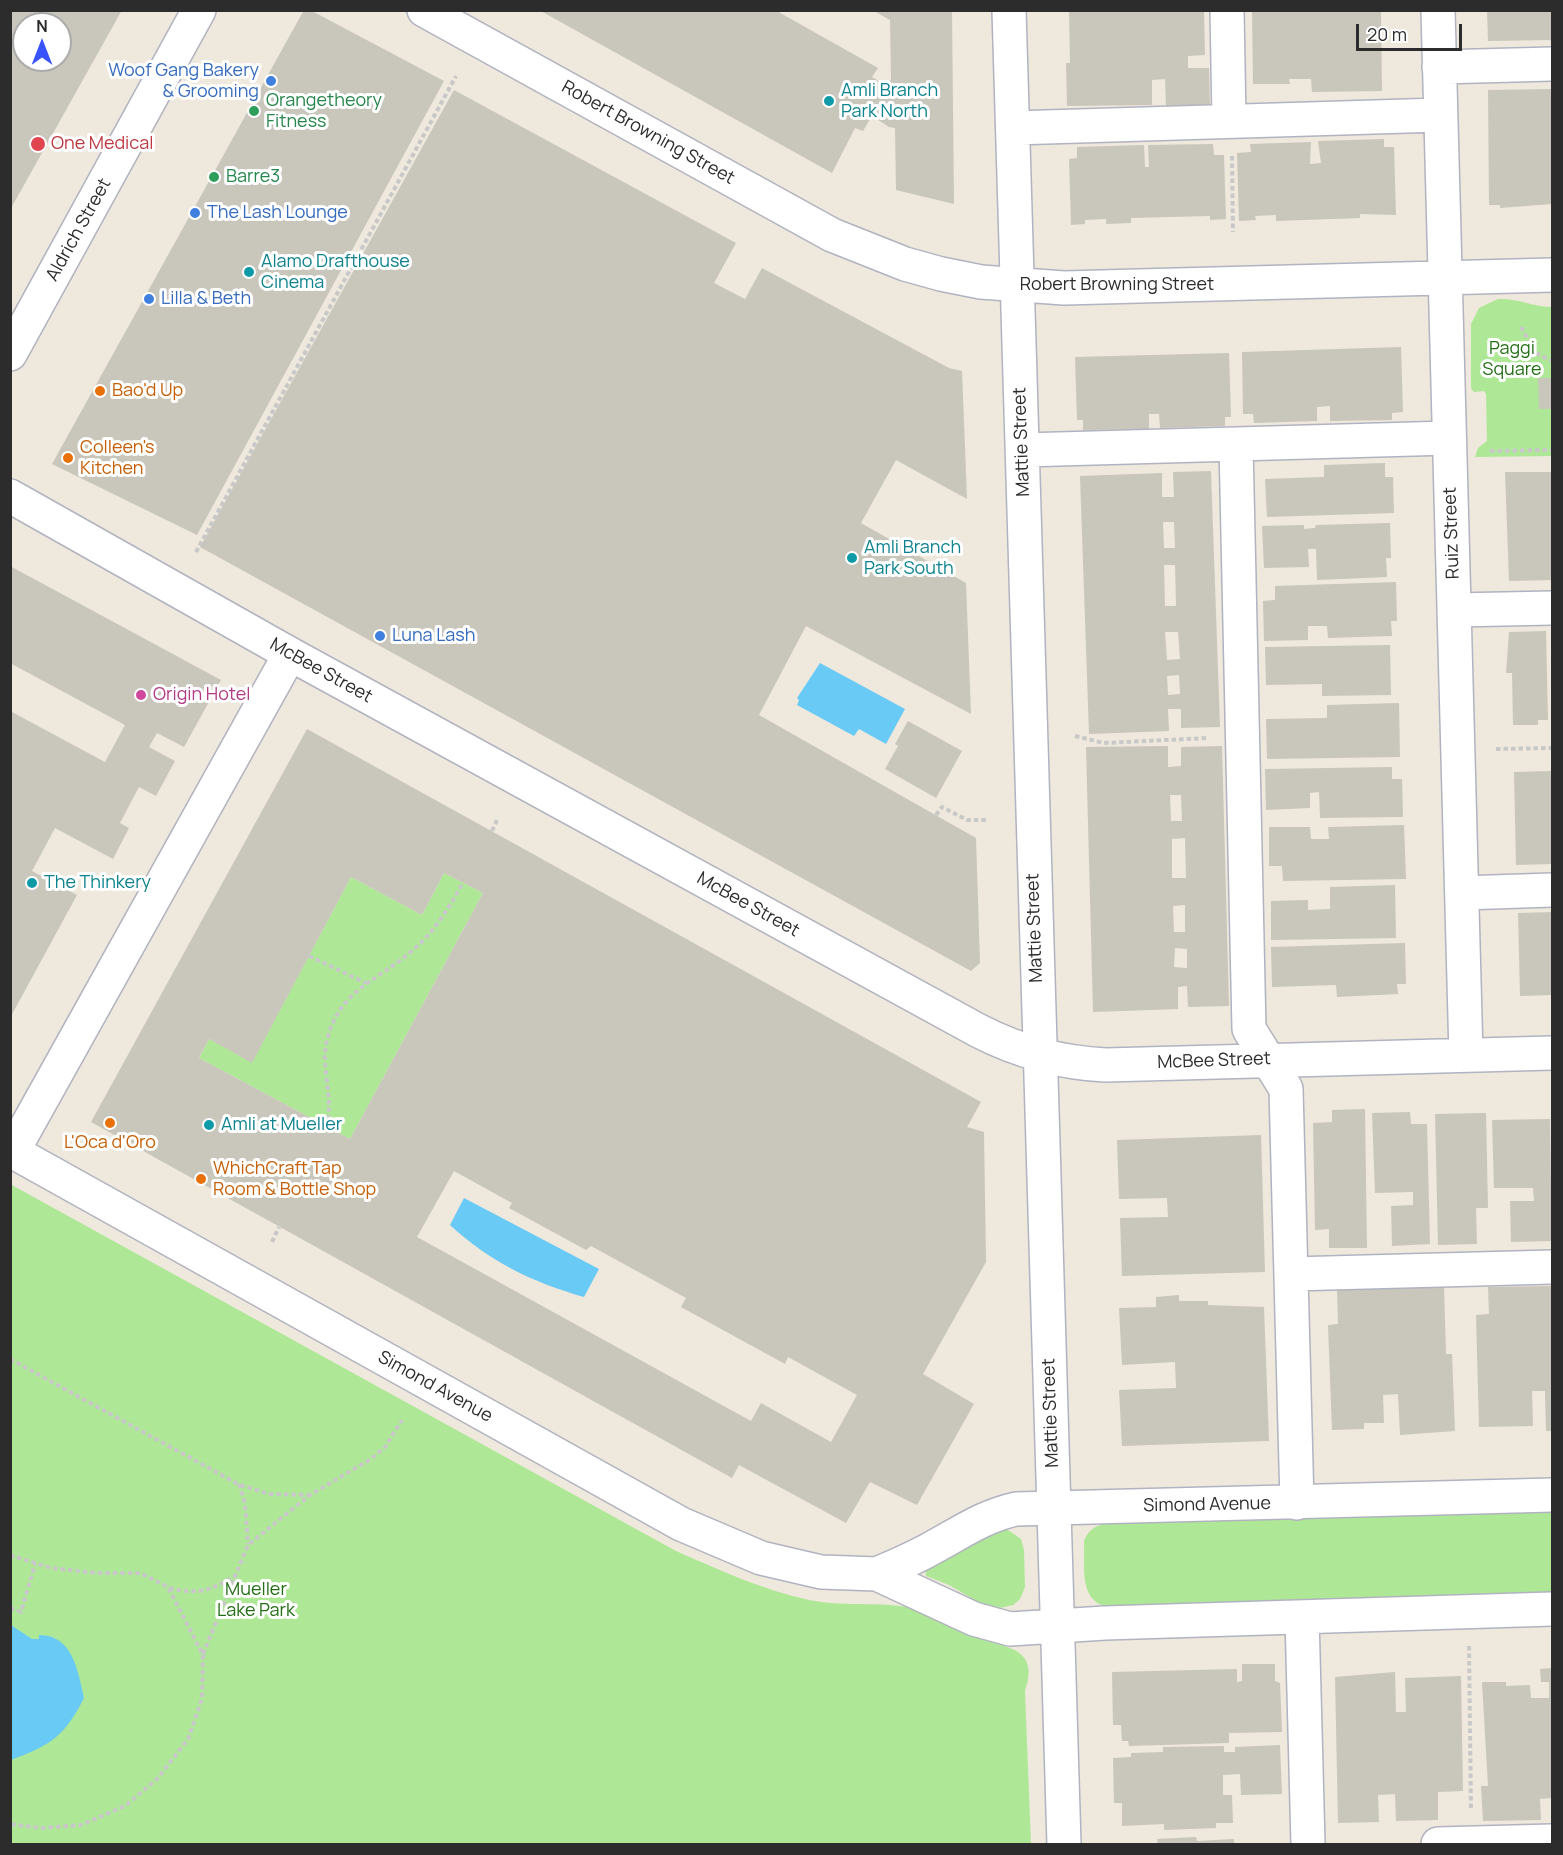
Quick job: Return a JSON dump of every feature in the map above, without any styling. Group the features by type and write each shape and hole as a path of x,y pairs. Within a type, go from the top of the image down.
{"street":[{"name":"Aldrich Street","path":"10,354 200,10"},
{"name":"Robert Browning Street","path":"424,10 832,235 904,264 981,282 1018,286 1083,288 1552,275"},
{"name":"Mattie Street","path":"1010,10 1064,1845"},
{"path":"1227,10 1235,121"},
{"name":"Ruiz Street","path":"1438,10 1466,1055"},
{"path":"1439,67 1552,64"},
{"path":"1013,128 1440,115"},
{"path":"1023,450 1449,438"},
{"path":"1236,445 1249,1029 1286,1089 1297,1503"},
{"name":"McBee Street","path":"10,496 290,654 979,1030 1040,1055 1068,1062 1106,1065 1552,1053"},
{"path":"1455,610 1552,608"},
{"path":"12,1150 290,654"},
{"path":"1462,893 1552,890"},
{"name":"Simond Avenue","path":"12,1150 681,1524 761,1558 821,1572 877,1574 975,1619 1010,1629 1552,1609"},
{"path":"1291,1274 1552,1267"},
{"name":"Simond Avenue","path":"877,1574 996,1513 1016,1509 1552,1495"},
{"path":"1302,1617 1308,1845"},
{"path":"1438,1845 1552,1841"}],"path":[{"path":"196,552 456,76"},
{"path":"1233,232 1230,163 1244,138 1235,121"},
{"path":"1521,327 1536,353 1552,361"},
{"path":"1490,451 1552,450"},
{"path":"1075,736 1104,743 1243,737"},
{"path":"1496,749 1552,748"},
{"path":"936,815 942,807 967,820 988,820"},
{"path":"492,831 498,818"},
{"path":"327,1127 331,1108 326,1068 327,1042 335,1018 347,999 412,951 428,936 450,907 463,883"},
{"path":"309,956 366,983"},
{"path":"272,1242 279,1227"},
{"path":"10,1359 238,1484 269,1494 310,1495"},
{"path":"248,1545 310,1495 371,1460 385,1447 402,1420"},
{"path":"10,1824 41,1828 81,1825 125,1806 157,1779 188,1739 202,1699 203,1655 248,1545 247,1513 238,1484"},
{"path":"10,1555 35,1564 97,1573 140,1573 168,1587 189,1593 213,1589 237,1575"},
{"path":"10,1608 21,1612 35,1564"},
{"path":"168,1587 203,1655"},
{"path":"1469,1644 1472,1843"}],"green space":[{"name":"Paggi Square","path":"1498,299 1552,307 1552,456 1475,457 1478,448 1487,441 1486,394 1484,391 1474,392 1471,388 1471,324 1479,308"},
{"path":"444,873 483,893 350,1139 199,1058 209,1039 252,1062 351,877 422,915"},
{"name":"Mueller Lake Park","path":"10,1184 676,1551 741,1579 792,1596 823,1602 898,1606 927,1612 976,1637 1017,1651 1028,1665 1029,1676 1025,1691 1031,1844 11,1844"},
{"path":"1552,1510 1552,1594 1110,1607 1093,1599 1085,1582 1084,1541 1094,1528 1111,1522"},
{"path":"1005,1528 1021,1539 1024,1550 1025,1587 1020,1599 1013,1605 1000,1608 980,1603 949,1585 926,1576 925,1567 969,1541"}],"water":[{"path":"820,663 905,709 886,744 859,729 854,736 797,705 799,700 797,698"},
{"path":"464,1198 599,1269 584,1297 547,1285 512,1269 465,1238 450,1225"},
{"path":"11,1625 32,1639 39,1639 39,1635 50,1637 60,1641 67,1648 76,1666 84,1698 70,1722 55,1738 11,1760"}],"building":[{"path":"10,10 122,10 10,210"},
{"name":"Alamo Drafthouse Cinema","path":"304,10 310,10 444,81 197,535 52,464"},
{"name":"Amli Branch Park North","path":"539,10 775,10 878,68 872,77 887,86 891,79 890,20 872,10 952,10 954,204 896,190 895,128 889,127 872,116 863,131 855,128 832,173"},
{"path":"1069,10 1204,10 1205,55 1188,56 1188,68 1209,68 1210,105 1166,106 1165,79 1152,80 1152,105 1067,106 1066,63 1070,63"},
{"path":"1381,10 1382,91 1312,92 1311,79 1289,79 1290,84 1253,84 1252,12"},
{"path":"1487,10 1552,10 1552,40 1488,41"},
{"path":"1552,89 1552,204 1500,208 1500,205 1489,205 1488,90"},
{"path":"454,90 736,243 714,283 745,299 762,268 949,368 962,371 967,499 896,460 861,523 966,583 971,714 806,626 759,715 976,838 980,963 971,971 200,547"},
{"path":"1384,139 1384,147 1394,147 1396,215 1360,214 1360,218 1276,221 1276,215 1255,216 1256,220 1239,221 1237,153 1251,152 1250,144 1311,142 1310,164 1321,163 1318,141"},
{"path":"1213,144 1214,155 1224,155 1226,219 1210,220 1210,216 1131,218 1131,223 1106,224 1106,219 1085,220 1085,224 1071,225 1069,159 1077,158 1077,147 1144,145 1145,167 1149,167 1148,145"},
{"path":"1401,347 1403,412 1392,413 1392,420 1330,421 1330,406 1317,407 1317,421 1254,423 1253,414 1243,414 1242,352"},
{"path":"1229,353 1231,417 1225,417 1225,426 1160,428 1159,414 1149,414 1149,429 1083,430 1083,420 1077,420 1075,357"},
{"path":"1538,378 1552,378 1552,409 1539,409"},
{"path":"1385,463 1385,477 1393,477 1394,513 1267,517 1265,479 1324,477 1324,465"},
{"path":"1211,471 1220,727 1181,728 1181,709 1168,709 1169,731 1089,734 1080,476 1162,473 1162,497 1174,497 1173,472","holes":["1163,522 1174,522 1175,548 1164,548","1164,565 1175,565 1176,606 1165,606","1165,632 1178,632 1180,659 1167,660","1179,675 1180,694 1168,695 1167,676"]},
{"path":"1505,472 1552,472 1552,580 1509,581"},
{"path":"1390,523 1391,558 1386,558 1387,577 1317,580 1316,549 1308,549 1309,567 1264,568 1262,526 1304,525 1304,529 1315,528 1316,525"},
{"name":"Origin Hotel","path":"10,566 221,680 184,747 157,733 149,747 175,761 156,796 139,787 120,823 129,828 113,859 55,828 32,871 77,895 10,1018 10,711 105,762 125,725 10,663"},
{"path":"1396,582 1397,621 1391,621 1392,636 1328,638 1327,626 1308,626 1308,640 1264,641 1263,601 1275,600 1275,586"},
{"path":"1546,631 1548,720 1538,720 1538,725 1513,725 1512,673 1506,673 1509,632"},
{"path":"1390,645 1391,695 1322,696 1322,684 1266,685 1265,647"},
{"path":"1399,703 1400,757 1267,759 1266,719 1327,718 1327,705"},
{"path":"908,721 962,751 936,798 885,769"},
{"name":"Amli at Mueller","path":"307,729 981,1102 967,1127 984,1132 986,1262 923,1374 974,1404 917,1505 870,1482 846,1523 739,1465 732,1478 91,1122","holes":["444,873 483,893 350,1139 199,1058 209,1039 252,1063 351,877 422,915","454,1171 512,1203 509,1208 586,1250 591,1246 686,1298 681,1307 785,1364 788,1357 857,1395 831,1442 761,1403 751,1421 417,1237"]},
{"path":"1168,746 1168,767 1181,766 1181,747 1222,746 1229,1006 1188,1007 1187,986 1178,987 1178,1009 1093,1012 1086,747","holes":["1170,795 1181,795 1182,821 1171,821","1185,838 1186,878 1172,878 1172,839","1185,905 1185,932 1174,932 1173,906","1175,948 1187,949 1187,968 1174,967"]},
{"path":"1392,767 1392,779 1402,779 1403,817 1320,818 1319,792 1310,793 1310,808 1266,810 1265,769"},
{"path":"1551,771 1552,864 1516,865 1514,772"},
{"path":"1404,825 1406,879 1283,881 1282,866 1269,866 1269,827 1310,827 1311,839 1329,839 1328,827"},
{"path":"1395,885 1396,938 1271,940 1271,901 1308,900 1308,910 1330,909 1330,887"},
{"path":"1552,912 1552,995 1520,996 1518,913"},
{"path":"1405,943 1406,984 1397,984 1398,994 1337,997 1336,985 1272,987 1271,947"},
{"path":"1365,1109 1367,1248 1329,1248 1329,1229 1315,1230 1313,1123 1332,1122 1332,1110"},
{"path":"1410,1112 1411,1124 1427,1124 1430,1244 1392,1246 1391,1206 1413,1205 1413,1192 1375,1193 1372,1113"},
{"path":"1486,1113 1488,1208 1476,1208 1477,1244 1438,1245 1435,1114"},
{"path":"1550,1119 1552,1241 1511,1242 1510,1201 1534,1201 1533,1188 1494,1188 1492,1120"},
{"path":"1261,1135 1265,1272 1122,1276 1120,1218 1168,1217 1167,1198 1119,1199 1117,1140"},
{"path":"1444,1286 1446,1354 1452,1354 1455,1431 1400,1435 1398,1394 1383,1395 1384,1423 1364,1423 1364,1429 1332,1430 1328,1325 1338,1324 1337,1290"},
{"path":"1552,1286 1552,1431 1546,1431 1545,1391 1532,1391 1533,1426 1479,1427 1476,1315 1489,1314 1488,1287"},
{"path":"1179,1295 1179,1301 1208,1301 1208,1305 1264,1307 1269,1441 1122,1446 1119,1390 1176,1388 1175,1362 1122,1365 1119,1308 1156,1307 1156,1297"},
{"path":"1242,1664 1275,1664 1275,1681 1280,1683 1282,1732 1229,1733 1229,1743 1129,1746 1128,1741 1122,1741 1121,1725 1113,1725 1112,1672 1237,1669 1237,1682 1242,1681"},
{"path":"1552,1668 1552,1798 1540,1799 1541,1820 1483,1821 1481,1786 1488,1786 1482,1682 1506,1682 1506,1686 1530,1685 1531,1698 1549,1698 1549,1682 1541,1682 1540,1669"},
{"path":"1395,1672 1396,1712 1406,1712 1405,1678 1461,1676 1463,1791 1438,1792 1438,1820 1396,1821 1395,1794 1378,1795 1379,1822 1338,1823 1335,1677"},
{"path":"1280,1745 1282,1794 1241,1795 1240,1774 1223,1775 1223,1795 1232,1795 1233,1823 1216,1823 1216,1828 1164,1830 1164,1824 1122,1826 1122,1803 1114,1803 1113,1758 1131,1757 1131,1753 1163,1752 1163,1747 1224,1746 1224,1752 1235,1752 1235,1747"},
{"path":"1196,1837 1197,1841 1234,1839 1234,1844 1158,1844 1157,1839"}],"place":[{"name":"Woof Gang Bakery & Grooming","path":"271,81"},
{"name":"Amli Branch Park North","path":"829,101"},
{"name":"Orangetheory Fitness","path":"254,111"},
{"name":"One Medical","path":"38,144"},
{"name":"Barre3","path":"214,177"},
{"name":"The Lash Lounge","path":"195,213"},
{"name":"Alamo Drafthouse Cinema","path":"249,272"},
{"name":"Lilla & Beth","path":"149,299"},
{"name":"Bao'd Up","path":"100,391"},
{"name":"Colleen's Kitchen","path":"68,458"},
{"name":"Amli Branch Park South","path":"852,558"},
{"name":"Luna Lash","path":"380,636"},
{"name":"Origin Hotel","path":"141,695"},
{"name":"The Thinkery","path":"32,883"},
{"name":"L'Oca d'Oro","path":"110,1123"},
{"name":"Amli at Mueller","path":"209,1125"},
{"name":"WhichCraft Tap Room & Bottle Shop","path":"201,1179"}]}
